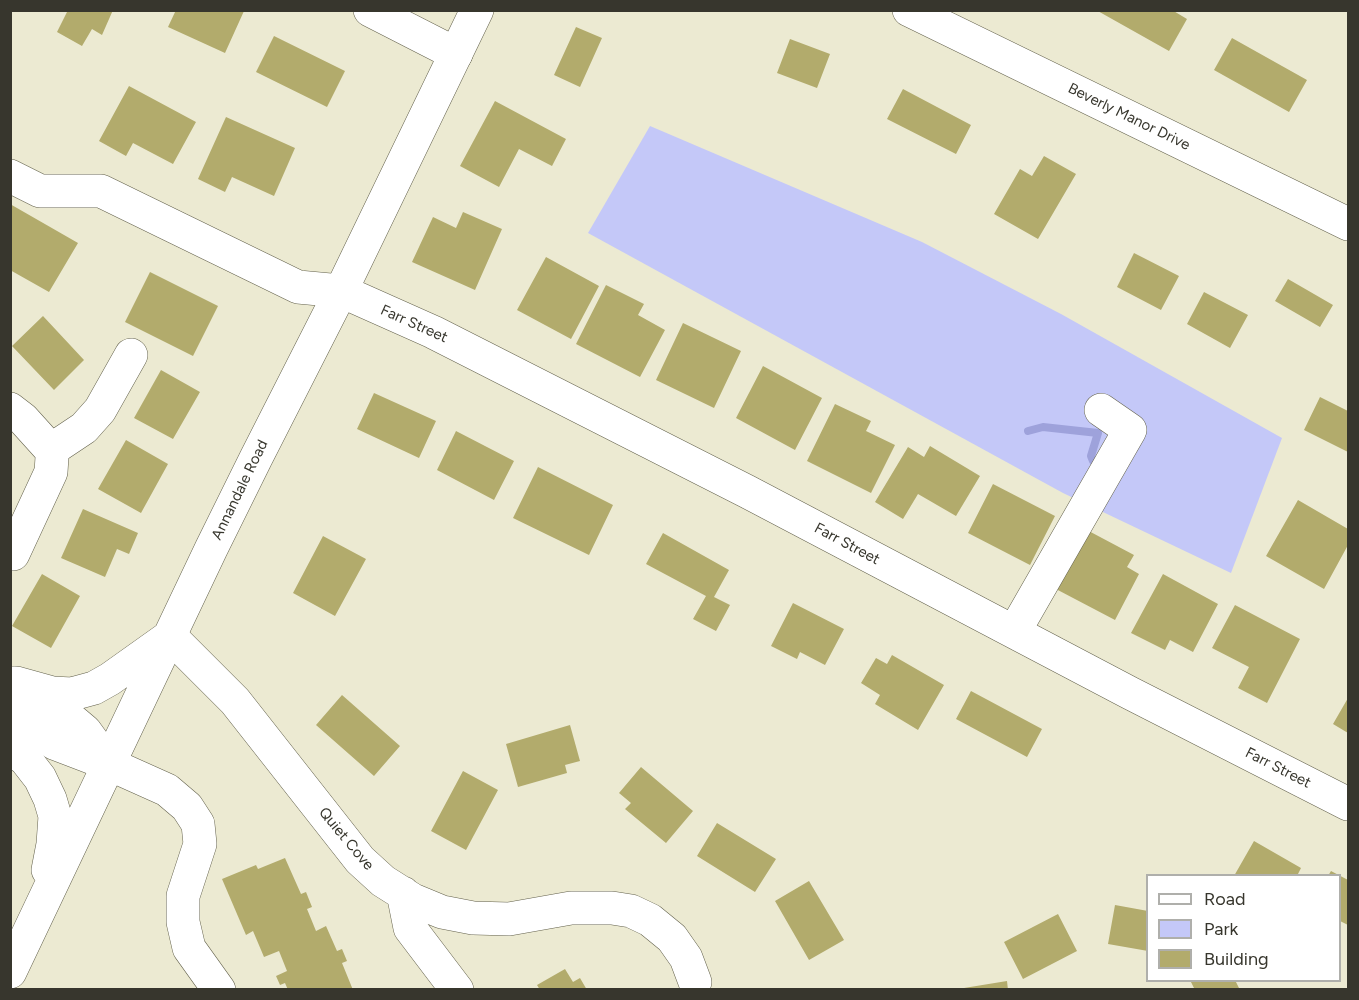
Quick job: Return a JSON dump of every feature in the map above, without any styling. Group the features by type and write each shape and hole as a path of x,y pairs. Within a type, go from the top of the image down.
{"street":[{"path":"370,10 456,54"},
{"name":"Annandale Road","path":"10,972 256,458 341,291 477,10"},
{"name":"Beverly Manor Drive","path":"909,10 1348,224"},
{"name":"Farr Street","path":"10,176 40,191 101,191 298,287 341,291 494,362 1348,804"},
{"path":"51,450 68,441 84,428 100,410 131,355"},
{"path":"10,409 51,450 51,472 13,554"},
{"path":"1014,632 1130,430 1101,410"},
{"path":"13,681 52,693 72,694 94,688 170,636"},
{"name":"Quiet Cove","path":"170,636 235,701 360,860 383,881 413,900 442,912 473,918 509,919 571,908 612,908 631,911 650,920 672,938 686,958 694,982"},
{"path":"13,681 85,730 109,764"},
{"path":"10,716 54,743 167,790 187,807 198,824 200,844 183,896 183,922 189,948 219,990"},
{"path":"10,747 26,760 40,778 55,816 53,844 38,915"},
{"path":"403,894 410,928 457,990"}],"green space":[{"path":"650,126 922,242 1061,314 1282,438 1231,573 1063,493 588,233"}],"building":[{"path":"68,10 113,10 102,35 92,29 82,46 57,32"},
{"path":"176,10 244,11 225,53 168,27"},
{"path":"1096,10 1172,10 1187,19 1169,51"},
{"path":"576,27 602,38 580,87 554,75"},
{"path":"274,36 345,71 327,107 256,72"},
{"path":"1232,38 1307,80 1289,112 1214,70"},
{"path":"790,39 830,54 817,88 777,73"},
{"path":"129,86 196,122 173,164 133,143 126,156 99,141"},
{"path":"903,89 971,125 956,154 887,119"},
{"path":"495,101 566,139 552,166 519,149 499,187 460,166"},
{"path":"226,117 295,148 274,196 232,177 225,192 198,179"},
{"path":"1044,156 1076,174 1038,239 994,214 1020,169 1032,176"},
{"path":"10,204 78,243 49,292 10,270"},
{"path":"463,212 502,229 475,290 412,262 433,217 456,228"},
{"path":"1134,253 1179,276 1161,310 1117,287"},
{"path":"546,257 599,286 571,339 517,310"},
{"path":"150,272 218,306 193,356 125,322"},
{"path":"1288,279 1333,305 1320,327 1275,301"},
{"path":"606,285 644,304 638,315 665,330 640,377 576,344"},
{"path":"1204,292 1248,315 1230,348 1187,324"},
{"path":"43,316 84,360 54,390 12,346"},
{"path":"683,323 741,351 714,408 656,380"},
{"path":"763,366 822,398 795,450 736,418"},
{"path":"161,370 200,392 173,439 134,418"},
{"path":"374,393 436,421 419,458 357,429"},
{"path":"1320,397 1348,411 1348,452 1304,430"},
{"path":"835,404 871,421 866,431 895,445 871,493 807,461"},
{"path":"456,431 514,461 494,500 437,470"},
{"path":"126,440 168,464 141,513 98,489"},
{"path":"930,446 980,476 956,516 918,494 903,519 875,502 908,447 924,457"},
{"path":"538,467 613,505 589,555 513,518"},
{"path":"993,484 1055,516 1030,565 968,533"},
{"path":"1298,500 1348,529 1348,545 1324,589 1266,556"},
{"path":"83,509 138,533 129,554 117,549 105,577 61,558"},
{"path":"1085,529 1134,555 1127,567 1139,574 1115,620 1054,588"},
{"path":"663,533 729,570 714,597 730,605 716,631 693,619 706,596 646,564"},
{"path":"323,536 366,559 335,616 293,593"},
{"path":"42,574 80,596 51,648 12,626"},
{"path":"1163,574 1218,604 1193,652 1170,640 1165,650 1131,633"},
{"path":"793,603 844,629 825,665 800,652 797,659 771,646"},
{"path":"1235,605 1300,639 1267,703 1238,688 1249,667 1212,648"},
{"path":"892,655 944,685 918,730 875,704 880,695 861,683 876,658 887,664"},
{"path":"971,691 1042,729 1027,757 956,719"},
{"path":"342,695 400,746 374,776 316,725"},
{"path":"1348,698 1348,733 1333,724"},
{"path":"570,725 580,761 565,765 567,773 518,787 506,744"},
{"path":"641,767 693,811 666,843 625,809 631,803 619,793"},
{"path":"463,771 498,790 466,850 431,831"},
{"path":"717,823 776,859 755,892 697,856"},
{"path":"1254,841 1301,868 1298,874 1235,874"},
{"path":"285,858 301,894 306,892 312,907 307,909 316,931 326,926 337,951 342,949 347,961 342,963 353,990 288,990 285,983 280,985 276,976 287,971 279,951 264,957 253,931 246,935 222,879 256,865 258,869"},
{"path":"1341,876 1348,880 1348,925 1341,922"},
{"path":"809,881 844,940 809,960 775,901"},
{"path":"1115,905 1146,911 1146,951 1108,944"},
{"path":"1058,914 1077,951 1023,979 1004,942"},
{"path":"565,969 573,982 580,978 587,990 540,990 537,985"},
{"path":"1007,981 1008,990 964,990 964,988"},
{"path":"1191,982 1236,982 1240,990 1195,990"}],"waterway":[{"path":"1028,431 1043,427 1098,433 1091,456 1093,461"}]}
